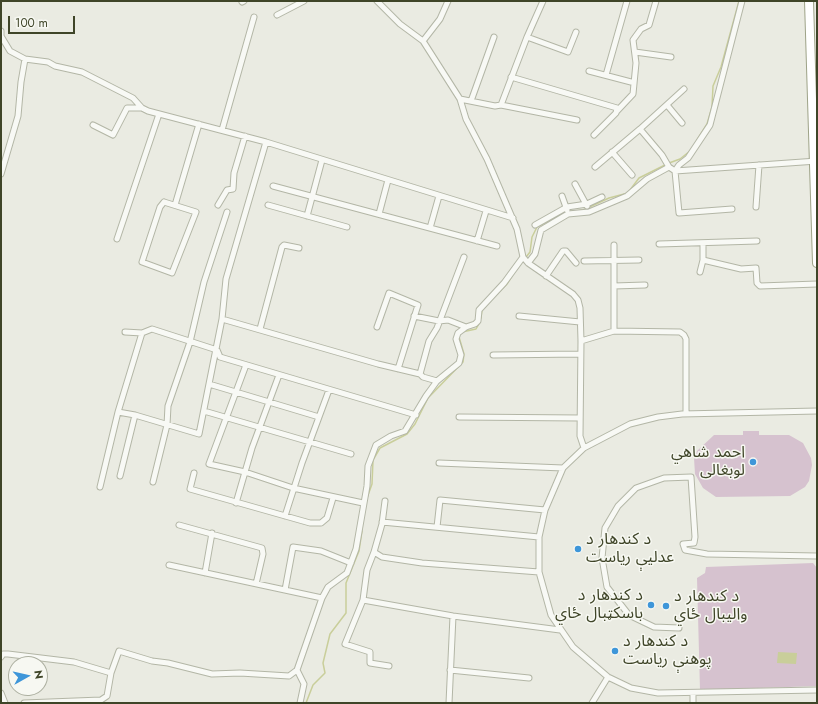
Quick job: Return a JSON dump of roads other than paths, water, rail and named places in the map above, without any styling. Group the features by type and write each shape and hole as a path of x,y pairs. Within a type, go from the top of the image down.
{"highway":[{"path":"809,1 814,39 817,263"}],"street":[{"path":"277,15 304,1"},
{"path":"423,41 440,19 448,1"},
{"path":"500,105 526,36 543,1"},
{"path":"606,76 627,1"},
{"path":"594,135 618,112 632,94 636,63 633,40 641,29 650,25 656,1"},
{"path":"732,209 679,213 675,171 679,165 688,158 710,125 742,1"},
{"path":"380,2 400,24 423,41 460,99 466,119 487,159 513,218 525,260 573,294 578,300 581,341 580,436 584,448"},
{"path":"222,130 254,17"},
{"path":"1,31 1,36 10,51 25,59 48,62 55,66 82,72 133,98 142,108"},
{"path":"526,36 568,52 576,32"},
{"path":"471,101 481,68 494,37"},
{"path":"635,52 671,57"},
{"path":"1,174 18,116 25,59"},
{"path":"590,71 631,82"},
{"path":"511,77 617,108 618,112"},
{"path":"595,167 684,89"},
{"path":"460,99 577,120"},
{"path":"667,105 682,123"},
{"path":"93,125 113,135 127,108 142,108 159,114 266,142 486,211 513,218"},
{"path":"117,239 159,114"},
{"path":"175,204 199,124"},
{"path":"640,129 667,164 675,171 816,161"},
{"path":"218,205 227,190 233,189 234,173 245,136"},
{"path":"118,412 135,415 199,434 222,318 226,279 266,142"},
{"path":"612,152 632,175"},
{"path":"307,216 322,160"},
{"path":"24,703 101,700 107,696 111,673 119,651 152,661 168,663 212,674 240,673 288,676 297,670 322,598 328,587 347,573 356,549 363,503 368,486 368,466 376,445 391,436 405,431 416,415 426,396 437,382 459,363 461,355 456,339 458,333 478,321 479,310 525,260 535,254 541,230 568,214 589,212 627,196 667,164"},
{"path":"756,207 759,165"},
{"path":"379,214 388,180"},
{"path":"575,184 587,204 589,212"},
{"path":"273,186 497,246"},
{"path":"430,228 439,196"},
{"path":"562,196 567,207 568,214"},
{"path":"536,225 567,207 587,204 602,197"},
{"path":"164,202 175,204 196,212 176,266 172,272 168,272 142,262 160,207 164,202"},
{"path":"268,205 348,227"},
{"path":"477,241 486,211"},
{"path":"153,482 167,425 168,406 190,342 204,282 227,212"},
{"path":"659,244 703,244 757,241"},
{"path":"700,272 703,260 703,244"},
{"path":"260,329 282,247 284,245 299,248"},
{"path":"614,245 614,331"},
{"path":"546,276 563,251 566,251 576,263"},
{"path":"420,374 429,341 437,328 464,257"},
{"path":"584,261 639,260"},
{"path":"703,260 741,269 756,268 758,283 760,286 817,284"},
{"path":"614,286 645,285"},
{"path":"377,327 390,293 417,304 398,369"},
{"path":"414,316 448,320 466,327"},
{"path":"520,316 580,322"},
{"path":"222,318 420,374 423,378 437,382"},
{"path":"124,332 142,333 152,329 216,350 220,357 416,415"},
{"path":"581,341 614,331 680,332 686,339 686,414"},
{"path":"100,487 118,412 142,333"},
{"path":"493,355 580,354"},
{"path":"246,365 209,464 245,472 294,488 333,498 363,503"},
{"path":"236,503 260,427 279,375"},
{"path":"209,384 319,417"},
{"path":"285,516 328,390"},
{"path":"204,411 351,454"},
{"path":"817,411 686,414 658,417 630,424 584,448 563,468 545,510 539,537 539,572 551,615 573,647 608,678 631,688 658,693 817,690"},
{"path":"120,476 135,415"},
{"path":"458,417 580,418"},
{"path":"439,463 563,468"},
{"path":"194,473 190,489 310,523 321,523 327,518 333,498"},
{"path":"679,628 654,627 629,615 607,587 602,558 605,528 618,506 636,488 664,478 691,477 695,537 694,543 683,544 685,550 707,554 817,556"},
{"path":"437,527 440,500 545,510"},
{"path":"384,501 382,522 374,552 367,570 363,600 345,644 370,652 370,663 389,666"},
{"path":"382,522 539,537"},
{"path":"179,524 262,548 263,554 256,584"},
{"path":"206,573 212,533"},
{"path":"285,590 293,547 321,552 351,563"},
{"path":"374,552 382,557 422,563 539,572"},
{"path":"169,565 322,598"},
{"path":"363,600 453,616 560,630"},
{"path":"449,703 453,616"},
{"path":"1,657 3,654 8,654 74,662 111,673"},
{"path":"297,670 302,676 304,684 300,703"},
{"path":"450,670 529,678"},
{"path":"592,703 608,678"},
{"path":"1,692 6,703"},
{"path":"693,693 693,703"}],"waterway":[{"path":"697,140 707,124 712,107 713,86 721,67 739,1"},
{"path":"669,163 680,159 690,151"},
{"path":"630,190 639,178 665,165"},
{"path":"519,266 530,252 532,237 537,227 566,212 583,210 609,198 628,193"},
{"path":"498,293 507,284 512,276"},
{"path":"481,318 482,310"},
{"path":"462,332 476,329 480,322"},
{"path":"367,498 372,484 373,460 380,448 407,434 415,424 428,398 463,362 464,354 459,337"},
{"path":"306,703 313,685 325,673 323,663 330,634 346,613 346,583 359,551 362,531"}],"place":[{"name":"احمد شاهي لوبغالی","path":"753,462"},
{"name":"د کندهار د عدلیې رياست","path":"578,549"},
{"name":"د کندهار د باسکټبال ځاي","path":"651,605"},
{"name":"د کندهار د واليبال ځاي","path":"666,606"},
{"name":"د کندهار د پوهنې رياست","path":"615,651"}]}
